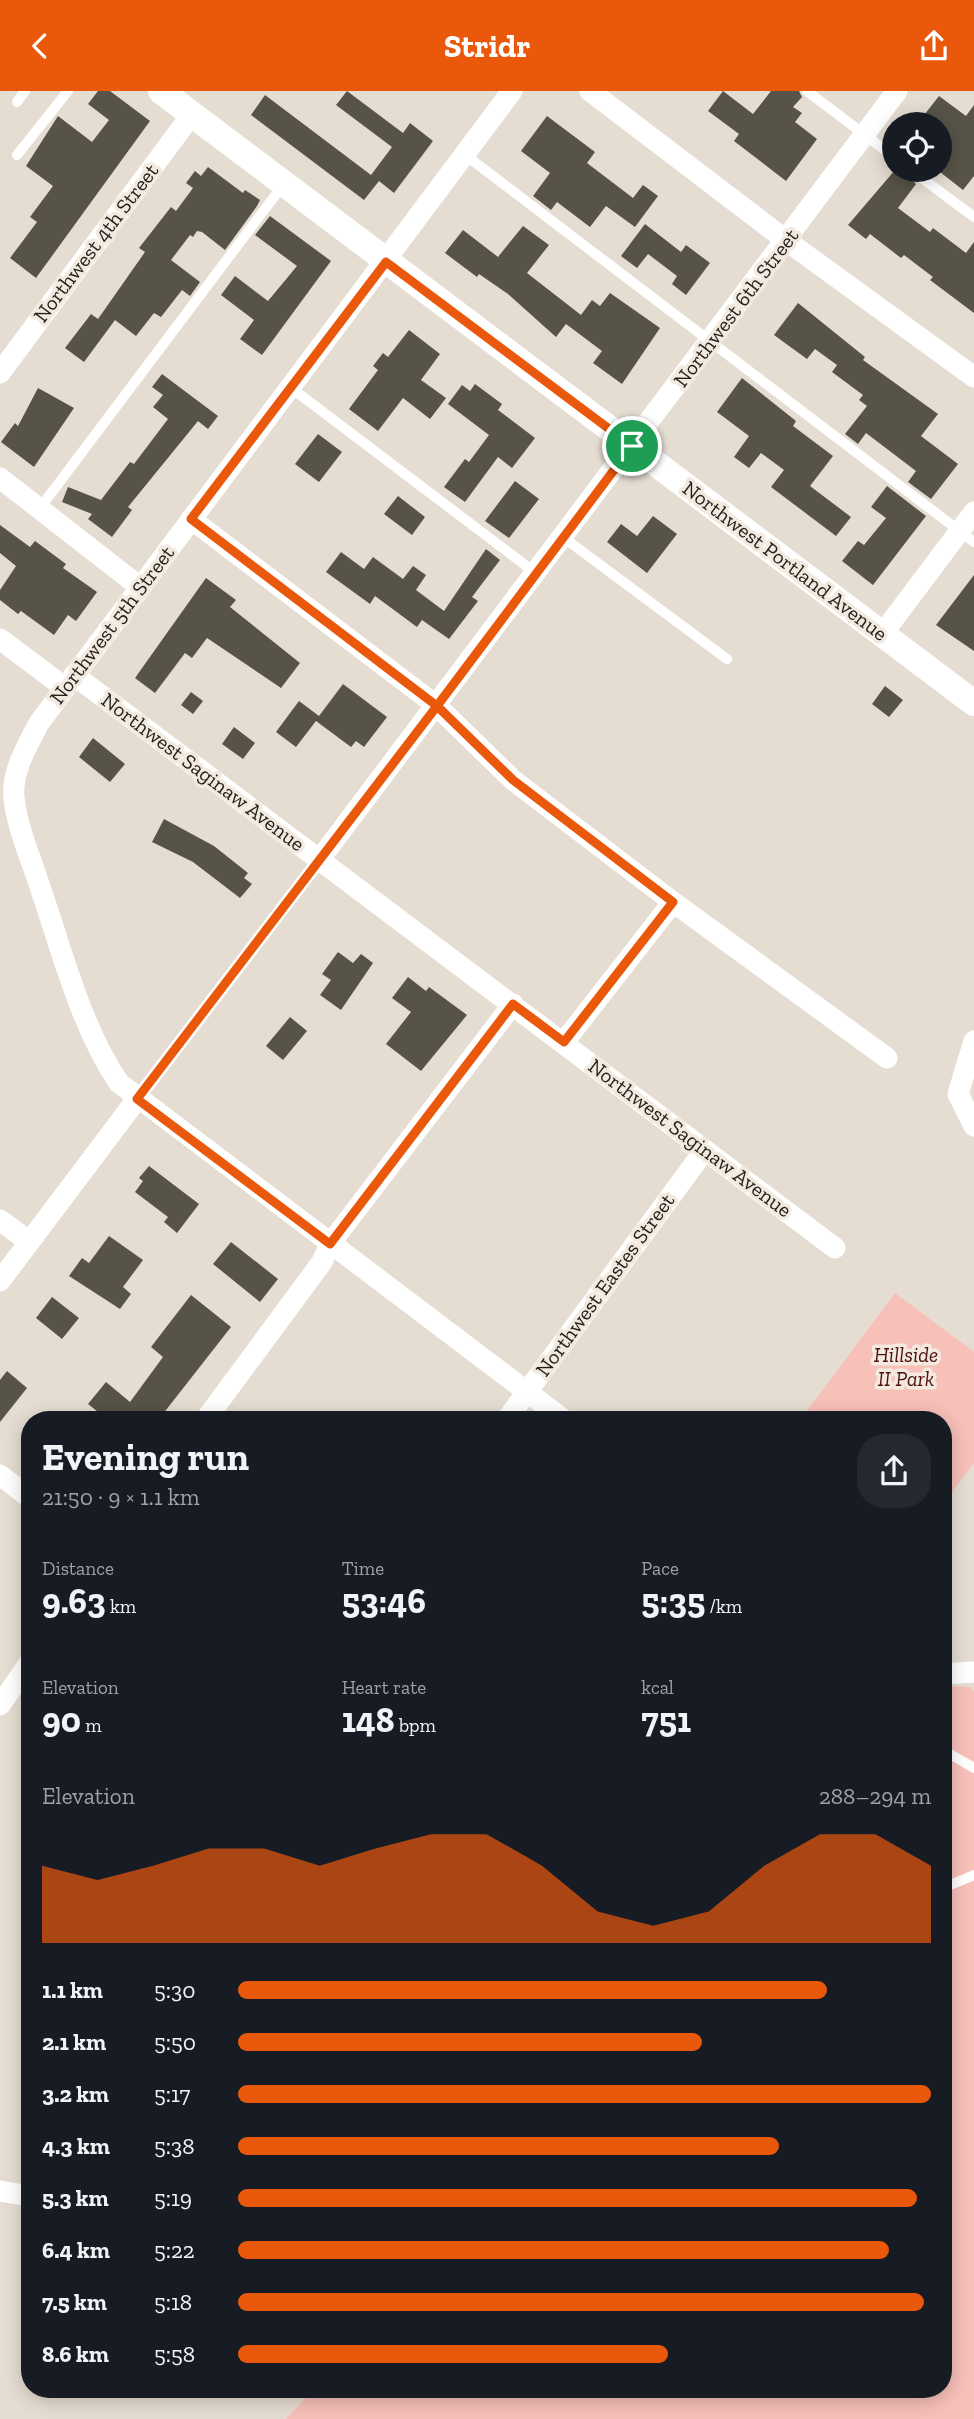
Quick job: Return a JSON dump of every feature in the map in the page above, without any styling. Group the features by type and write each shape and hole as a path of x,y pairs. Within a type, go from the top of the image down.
{"street":[{"name":"Northwest Portland Avenue","path":"161,91 974,703"},
{"name":"Northwest 5th Street","path":"512,91 39,723 22,755 14,796 34,867 90,1026 108,1066 137,1099 552,1411"},
{"path":"590,91 787,241 974,377"},
{"name":"Northwest 6th Street","path":"320,859 537,574 897,91"},
{"name":"Northwest 4th Street","path":"0,373 192,114"},
{"path":"0,478 141,587"},
{"path":"883,633 967,537 974,512"},
{"path":"191,519 437,706 513,780 673,902 887,1058"},
{"name":"Northwest Saginaw Avenue","path":"0,639 69,681 320,859 835,1248"},
{"path":"564,1042 673,902"},
{"path":"212,1411 323,1262 330,1244 513,1004"},
{"path":"972,1124 958,1094 974,1041"},
{"path":"0,1282 28,1241 137,1099"},
{"name":"Northwest Eastes Street","path":"513,1411 704,1151"},
{"path":"0,1220 28,1241"},
{"path":"0,1475 21,1491"},
{"path":"952,1673 974,1672"},
{"path":"0,1705 21,1675"},
{"path":"0,2191 21,2194"}],"lane":[{"path":"17,102 25,91"},
{"path":"17,155 68,91"},
{"path":"807,91 882,148"},
{"path":"464,155 967,537"},
{"path":"927,182 974,217"},
{"path":"40,508 285,183"},
{"path":"290,387 537,574"},
{"path":"564,538 727,659"},
{"path":"137,1099 320,859"},
{"path":"952,1755 974,1768"},
{"path":"952,1884 974,1875"}],"green space":[{"name":"Hillside II Park","path":"895,1293 974,1352 974,1463 952,1492 952,1411 807,1411"},
{"path":"952,1686 971,1687 974,1692 974,2419 286,2419 306,2398 952,2398"}],"building":[{"path":"98,91 110,91 150,121 36,278 10,258 37,222 30,217 53,186 26,166 58,116 92,142 109,120 88,104"},
{"path":"347,91 403,133 410,123 433,141 394,193 379,181 364,200 251,115 265,95 371,175 392,147 336,105"},
{"path":"723,91 753,114 771,91 799,91 802,97 793,107 802,113 795,122 817,139 786,181 734,141 739,134 708,111"},
{"path":"939,96 966,116 974,105 974,176 963,190 952,181 952,112 926,112"},
{"path":"547,116 595,152 587,163 633,198 643,185 658,196 635,227 606,206 590,227 557,202 551,210 533,196 550,173 521,151"},
{"path":"208,167 243,193 245,190 260,200 257,206 225,250 202,232 197,231 193,237 190,235 171,260 200,282 190,296 182,290 161,317 154,313 136,336 115,320 84,362 65,348 91,314 98,319 145,252 139,248 171,207 176,211 193,188 186,183 195,171 201,176"},
{"path":"885,182 914,182 916,184 898,208 930,232 933,228 966,253 974,242 974,313 930,280 933,277 904,255 901,258 870,234 866,239 848,225"},
{"path":"270,216 331,261 262,355 240,339 254,320 221,295 235,276 268,301 297,266 255,235"},
{"path":"645,224 681,252 686,245 710,263 686,295 672,284 677,276 648,254 637,268 621,256"},
{"path":"523,226 549,245 527,273 581,315 592,300 600,306 610,293 660,328 622,384 593,363 602,351 566,324 556,337 508,294 479,274 477,277 445,253 463,230 498,257"},
{"path":"798,303 865,357 863,360 938,414 921,436 958,464 931,499 908,482 916,471 866,433 858,444 845,434 867,406 859,400 863,395 832,372 837,365 815,349 807,359 774,335"},
{"path":"409,330 440,354 421,380 446,398 430,419 403,398 378,431 349,409 378,370 373,366 383,353 388,357"},
{"path":"162,374 218,416 208,429 198,421 128,507 132,510 112,537 88,519 92,514 62,502 68,487 101,500 130,462 134,464 168,419 153,407 163,395 152,387"},
{"path":"742,378 796,421 793,426 833,456 810,486 851,517 836,536 771,487 784,470 761,453 749,468 734,457 749,436 717,412"},
{"path":"475,384 502,404 498,410 535,438 512,468 498,457 465,502 444,487 465,459 469,462 489,435 448,404 462,385 470,391"},
{"path":"38,388 74,408 34,467 1,442 15,423 18,426"},
{"path":"318,434 342,452 319,482 295,464"},
{"path":"515,481 539,499 509,538 485,521"},
{"path":"887,486 926,516 873,585 842,561 858,541 864,545 886,518 871,507"},
{"path":"398,496 425,517 412,535 384,514"},
{"path":"653,516 677,534 647,573 607,542 621,524 637,536"},
{"path":"0,525 30,547 35,541 66,564 63,568 97,592 76,621 68,615 54,635 21,611 18,614 0,600 0,590 16,566 0,553"},
{"path":"486,549 500,560 472,597 478,601 449,639 422,620 417,627 375,596 370,604 326,572 341,552 364,569 373,557 403,579 413,566 426,575 416,590 444,611"},
{"path":"974,575 974,651 936,625"},
{"path":"206,578 236,600 230,607 300,663 281,688 207,638 192,658 185,653 155,693 135,678"},
{"path":"343,684 387,717 364,747 356,741 351,747 316,721 296,747 276,732 299,701 319,716"},
{"path":"885,686 903,700 889,717 872,704"},
{"path":"191,692 203,701 193,714 181,705"},
{"path":"234,727 255,743 243,759 222,744"},
{"path":"93,738 125,764 110,782 79,757"},
{"path":"164,819 214,846 248,873 244,878 252,884 240,898 193,862 152,842"},
{"path":"338,952 353,963 361,954 373,963 341,1010 320,995 331,980 322,974"},
{"path":"408,977 426,991 429,987 467,1015 421,1071 386,1044 411,1012 392,998"},
{"path":"290,1017 307,1031 283,1060 266,1046"},
{"path":"149,1166 199,1204 177,1233 164,1222 168,1217 135,1192 143,1181 139,1178"},
{"path":"109,1236 143,1260 123,1287 131,1294 120,1309 69,1276 82,1258 89,1263"},
{"path":"231,1242 278,1279 260,1302 213,1264"},
{"path":"191,1295 231,1327 165,1411 97,1411 88,1404 106,1382 130,1402 163,1357 151,1347"},
{"path":"52,1297 79,1318 62,1339 36,1318"},
{"path":"7,1371 27,1388 0,1422 0,1380"}],"route":[{"path":"632,446 386,262 191,519 437,706 137,1099 330,1244 513,1004 564,1042 673,902 513,780 437,706 632,446"}]}
